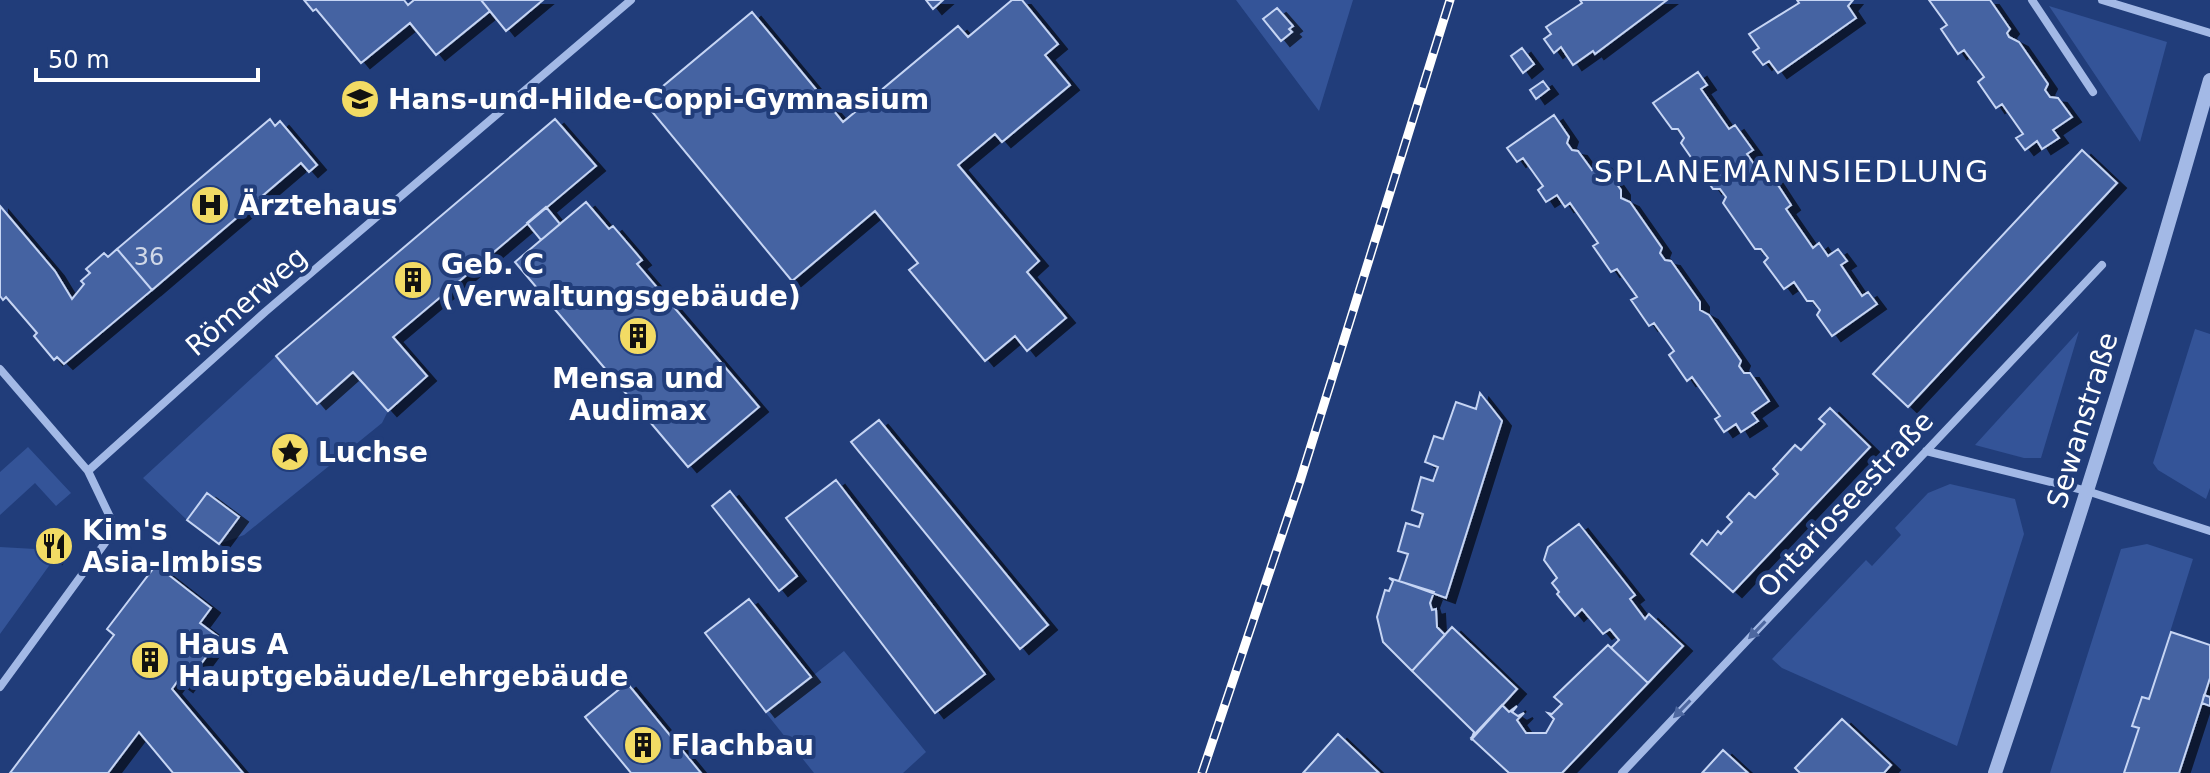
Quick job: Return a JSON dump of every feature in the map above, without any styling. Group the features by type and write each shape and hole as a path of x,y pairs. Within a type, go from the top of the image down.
{"street":[{"name":"Römerweg","path":"88,471 276,302 631,0"},
{"path":"2032,0 2093,92"},
{"path":"2102,0 2210,33"},
{"name":"Sewanstraße","path":"1995,773 2174,211 2210,80"},
{"name":"Ontarioseestraße","path":"1622,773 2102,265"},
{"path":"0,369 88,471 111,519 105,543 0,687"},
{"path":"1926,451 2087,491 2210,531"}],"shaded area":[{"path":"1236,0 1353,0 1319,111"},
{"path":"2049,6 2167,42 2140,142"},
{"path":"2195,329 2210,334 2210,488 2206,499 2158,470 2153,463"},
{"path":"2079,331 2041,458 2024,458 1975,445"},
{"path":"276,356 317,404 353,372 388,411 382,423 244,535 219,544 238,516 207,494 187,520 143,478"},
{"path":"28,447 71,493 56,506 35,483 0,515 0,472"},
{"path":"1950,484 2015,499 2024,534 1957,746 1782,668 1772,659 1866,560 1872,566 1901,535 1895,528 1928,493"},
{"path":"2147,544 2193,559 2149,699 2142,697 2133,725 2139,728 2124,773 2050,773 2121,549"},
{"path":"0,547 35,549 51,563 0,634"},
{"path":"844,651 926,752 903,773 814,773 766,713"}],"building":[{"path":"304,0 404,0 408,5 414,0 481,0 490,11 436,55 410,23 361,63 316,9 313,11"},
{"path":"481,0 543,0 506,31"},
{"path":"926,0 943,0 933,9"},
{"path":"1012,0 1022,0 1058,44 1045,55 1070,85 1002,142 995,134 958,165 1039,261 1027,272 1066,318 1027,351 1015,336 985,361 909,270 918,263 875,211 792,281 644,102 752,12 843,122 958,26 968,37"},
{"path":"1580,0 1667,0 1595,54 1593,51 1573,65 1561,47 1554,53 1544,39 1551,34 1546,27 1582,3"},
{"path":"1797,0 1853,0 1848,6 1856,18 1778,73 1769,61 1763,65 1753,52 1759,48 1749,34 1799,3"},
{"path":"1929,0 1990,0 2010,29 2007,33 2009,37 2019,42 2048,84 2045,90 2050,97 2058,98 2072,117 2053,130 2059,138 2042,149 2037,141 2025,150 2016,138 2023,134 2002,104 1996,108 1978,82 1984,77 1964,50 1958,54 1941,29 1947,25"},
{"path":"1277,8 1293,26 1289,29 1292,32 1281,41 1263,19"},
{"path":"1522,48 1534,64 1523,73 1511,56"},
{"path":"1698,72 1707,85 1701,89 1729,129 1735,125 1753,150 1747,154 1768,184 1774,179 1791,205 1786,209 1813,248 1819,243 1828,256 1838,249 1847,261 1841,265 1862,296 1868,292 1877,304 1832,336 1817,315 1820,310 1813,301 1807,301 1794,282 1784,289 1764,262 1768,258 1761,249 1755,249 1723,203 1726,197 1720,189 1713,189 1681,143 1684,138 1678,129 1672,129 1653,103"},
{"path":"1543,81 1549,89 1536,99 1530,90"},
{"path":"1554,115 1569,137 1567,143 1572,150 1578,151 1592,170 1602,163 1621,190 1621,198 1630,202 1662,248 1660,253 1665,260 1671,261 1700,302 1700,310 1709,315 1741,361 1739,366 1744,373 1750,373 1769,401 1752,413 1758,421 1741,432 1736,424 1724,432 1715,419 1720,416 1692,377 1687,381 1669,355 1674,351 1654,323 1649,326 1631,300 1637,297 1617,269 1611,272 1593,246 1598,243 1570,203 1565,207 1557,195 1546,202 1538,190 1543,186 1523,158 1517,162 1507,148"},
{"name":"Ärztehaus","path":"270,119 275,126 280,121 317,165 309,172 301,163 152,290 117,249"},
{"name":"Geb. C (Verwaltungsgebäude)","path":"555,119 596,166 393,337 427,376 388,411 353,372 317,404 276,356"},
{"path":"2082,150 2117,183 1908,407 1873,374"},
{"name":"Mensa und Audimax","path":"586,202 609,229 613,226 642,260 637,264 759,407 688,467 515,262"},
{"path":"0,206 55,271 72,299 84,284 81,281 90,273 86,269 104,253 108,257 117,249 152,290 64,364 57,357 54,360 34,336 37,333 6,297 3,300 0,296"},
{"path":"546,207 560,224 541,240 527,223"},
{"path":"1480,393 1502,421 1446,598 1399,581 1408,554 1398,551 1406,523 1419,527 1423,514 1412,510 1421,477 1433,481 1438,467 1425,462 1434,436 1443,439 1456,402 1476,409"},
{"path":"1830,408 1870,447 1733,592 1691,554 1702,540 1707,545 1718,531 1721,534 1732,522 1727,517 1749,493 1755,498 1778,474 1773,469 1795,445 1801,450 1825,424 1819,419"},
{"path":"879,420 1048,625 1020,649 851,442"},
{"path":"836,480 985,674 935,713 786,518"},
{"path":"730,491 797,576 779,591 712,506"},
{"path":"207,493 239,517 219,544 187,520"},
{"path":"1579,524 1635,595 1630,599 1645,619 1649,614 1683,646 1648,683 1611,648 1619,640 1610,629 1603,634 1582,609 1575,616 1552,583 1557,578 1544,560 1548,547"},
{"path":"48,534 63,546 53,559 38,547"},
{"name":"Haus A Hauptgebäude/Lehrgebäude","path":"156,565 211,608 200,623 220,638 184,687 177,682 172,689 243,773 173,773 139,732 108,773 10,773 114,635 107,629"},
{"path":"1389,578 1434,592 1430,603 1432,610 1436,609 1437,627 1445,635 1412,671 1383,642 1377,617 1385,590 1389,591 1393,581"},
{"path":"749,599 811,677 766,712 705,633"},
{"path":"1452,627 1517,689 1471,740 1474,732 1412,671"},
{"path":"2171,632 2210,645 2210,678 2179,773 2124,773 2139,728 2132,726 2142,697 2149,699"},
{"path":"1608,645 1648,683 1562,773 1509,773 1471,738 1502,705 1509,712 1517,706 1512,712 1518,716 1524,713 1517,720 1526,733 1546,733 1554,719 1548,713 1552,714 1562,704 1554,697"},
{"name":"Flachbau","path":"627,683 701,773 631,773 585,717"},
{"path":"2204,695 2210,697 2210,706 2202,703"},
{"path":"1842,719 1891,765 1884,773 1800,773 1795,768"},
{"path":"1338,734 1379,773 1303,773"},
{"path":"1723,750 1748,773 1702,773"}],"railway":[{"path":"1202,773 1300,481 1450,0"}],"place":[{"name":"Hans-und-Hilde-Coppi-Gymnasium","path":"360,99"},
{"name":"Ärztehaus","path":"210,205"},
{"name":"Geb. C (Verwaltungsgebäude)","path":"413,280"},
{"name":"Mensa und Audimax","path":"638,336"},
{"name":"Luchse","path":"290,452"},
{"name":"Kim's Asia-Imbiss","path":"54,546"},
{"name":"Haus A Hauptgebäude/Lehrgebäude","path":"150,660"},
{"name":"Flachbau","path":"643,745"}],"district":[{"name":"SPLANEMANNSIEDLUNG","path":"1792,172"}]}
